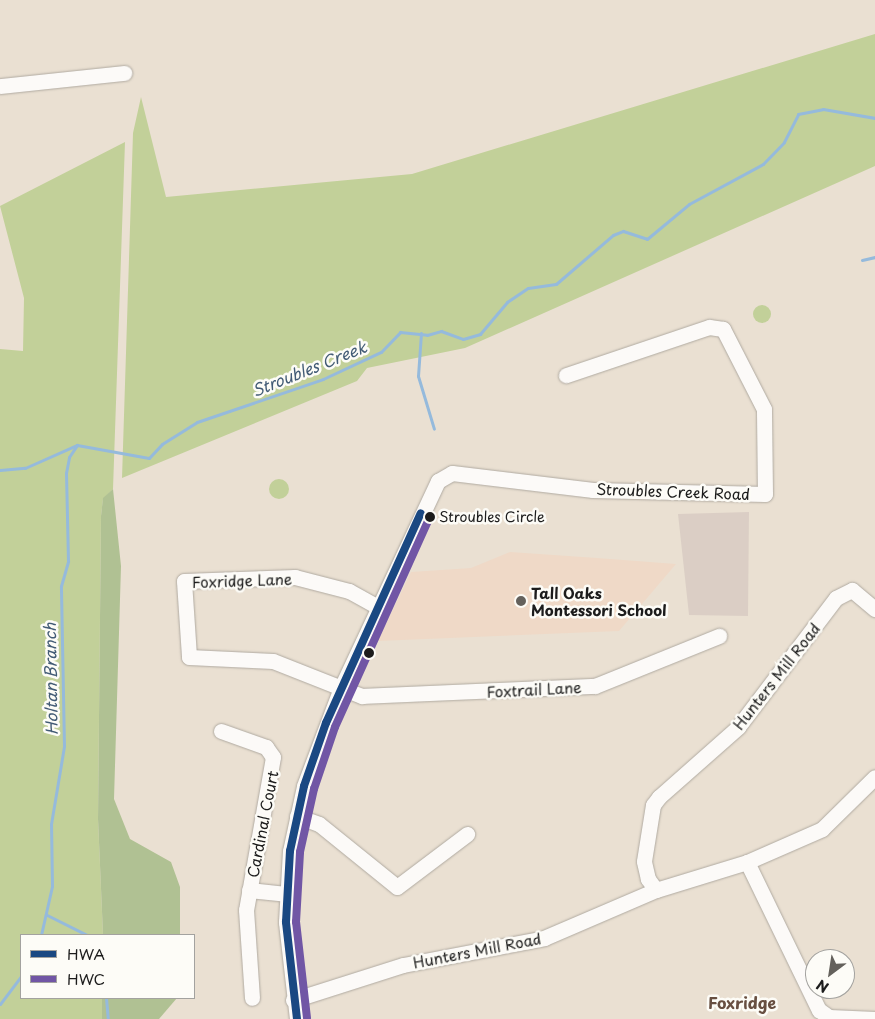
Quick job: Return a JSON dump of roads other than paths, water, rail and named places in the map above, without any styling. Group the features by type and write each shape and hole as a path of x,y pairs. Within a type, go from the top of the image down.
{"street":[{"path":"0,86 124,73"},
{"name":"Stroubles Creek Road","path":"378,607 430,492 452,473 593,490 765,494 764,409 723,329 709,327 566,375"},
{"name":"Foxridge Lane","path":"340,690 273,661 188,657 184,582 295,577 348,591 378,607"},
{"name":"Hunters Mill Road","path":"656,890 644,861 656,801 738,727 836,598 852,590 875,609"},
{"path":"297,1019 286,946 286,894 297,816 310,765 340,690 378,607"},
{"name":"Foxtrail Lane","path":"340,690 362,696 595,686 719,636"},
{"name":"Cardinal Court","path":"221,731 266,747 273,757 249,890 252,998"},
{"name":"Hunters Mill Road","path":"293,1000 403,964 544,938 656,890 747,862 822,829 875,777"},
{"path":"297,816 319,824 397,887 467,834"},
{"path":"747,862 819,1010 830,1017 875,1019"},
{"name":"Cardinal Court","path":"249,890 286,894"}],"waterway":[{"name":"Stroubles Creek","path":"0,470 25,468 77,445 149,458 162,444 197,422 323,379 381,352 400,332 427,335 441,331 463,339 480,334 507,302 528,288 556,284 613,235 623,231 647,239 689,204 763,164 784,142 798,114 823,109 875,118"},
{"path":"862,260 875,257"},
{"path":"421,333 418,376 434,429"},
{"name":"Holtan Branch","path":"41,934 52,886 51,824 64,746 61,586 68,561 66,473 69,457 77,445"},
{"path":"47,915 85,934"},
{"path":"0,1004 20,977"},
{"path":"106,999 108,1019"}],"place":[{"name":"Stroubles Circle","path":"430,517"},
{"name":"Tall Oaks Montessori School","path":"521,601"}],"district":[{"name":"Foxridge","path":"742,1002"}]}
